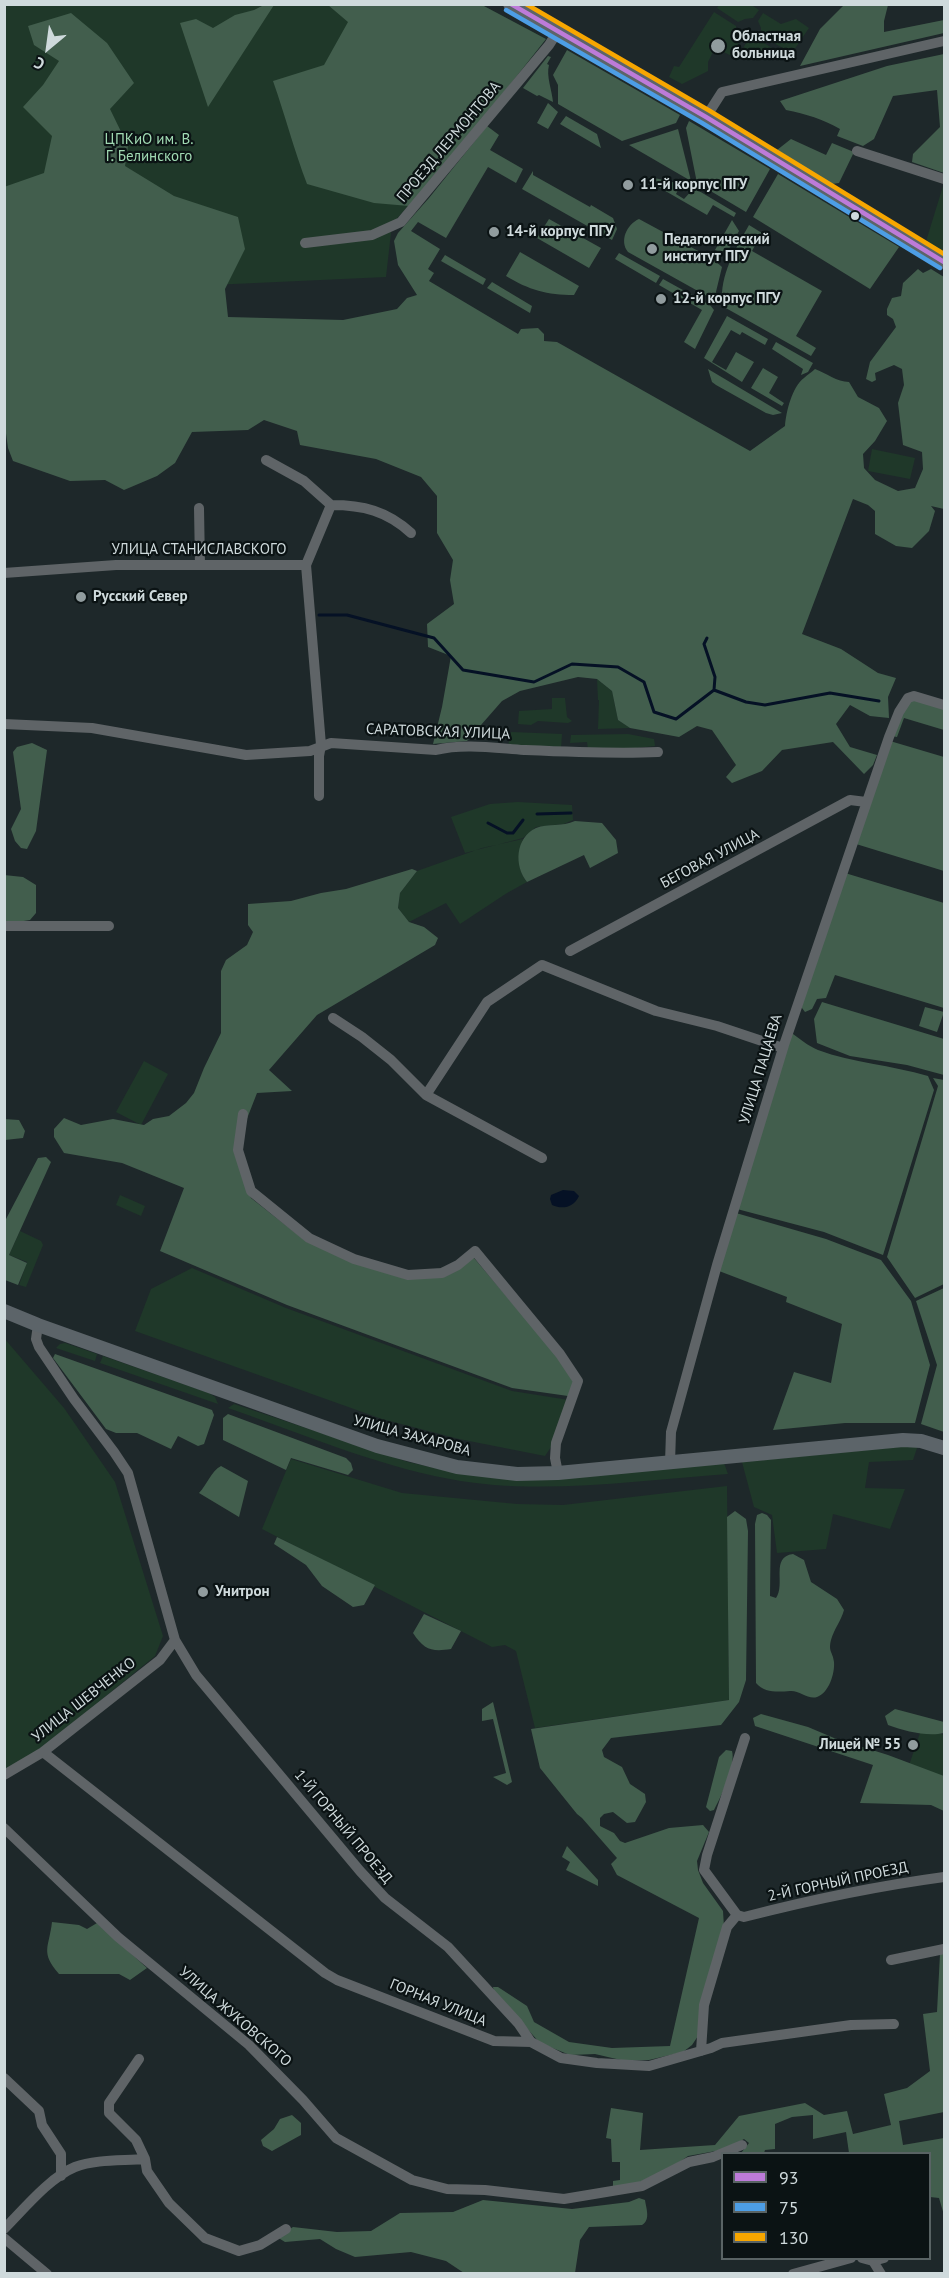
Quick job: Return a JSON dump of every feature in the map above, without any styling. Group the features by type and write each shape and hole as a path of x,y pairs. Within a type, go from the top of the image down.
{"main road":[{"path":"510,4 706,117 945,262"},
{"name":"УЛИЦА ЗАХАРОВА","path":"4,1311 377,1446 457,1467 517,1474 558,1473 903,1440 921,1441 945,1448"}],"street":[{"name":"ПРОЕЗД ЛЕРМОНТОВА","path":"305,243 372,235 401,222 549,45 558,31"},
{"path":"706,117 722,92 945,41"},
{"path":"857,151 945,179"},
{"path":"266,460 304,481 331,505 356,505 384,515 411,533"},
{"path":"306,565 331,505"},
{"path":"199,508 200,565"},
{"name":"УЛИЦА СТАНИСЛАВСКОГО","path":"4,573 116,565 306,565 321,745 319,796"},
{"name":"УЛИЦА ПАЦАЕВА","path":"670,1463 671,1432 717,1265 783,1048 866,802 899,712 908,698 914,696 945,705"},
{"name":"САРАТОВСКАЯ УЛИЦА","path":"4,724 92,728 246,755 309,751 331,743 436,750 447,747 472,747 619,754 658,752"},
{"name":"БЕГОВАЯ УЛИЦА","path":"570,951 850,800 866,802"},
{"path":"4,926 109,926"},
{"path":"426,1095 487,1002 542,965 656,1011 717,1026 783,1048"},
{"path":"333,1018 391,1060 426,1095 542,1158"},
{"path":"243,1114 238,1150 251,1191 309,1238 346,1256 408,1275 441,1273 458,1265 475,1251 560,1354 578,1381 556,1443 555,1458 558,1473"},
{"name":"1-Й ГОРНЫЙ ПРОЕЗД","path":"38,1325 36,1339 39,1347 128,1473 175,1640 195,1675 360,1871 385,1898 448,1947 518,2023 531,2042"},
{"name":"УЛИЦА ШЕВЧЕНКО","path":"4,1775 43,1752 160,1660 175,1640"},
{"path":"701,2051 704,2005 727,1928 737,1915 704,1870 745,1738"},
{"name":"ГОРНАЯ УЛИЦА","path":"43,1752 337,1980 494,2041 531,2042 561,2058 649,2066 722,2043 851,2025 894,2024"},
{"name":"УЛИЦА ЖУКОВСКОГО","path":"4,1828 118,1937 254,2049 336,2138 412,2180 447,2189 485,2190 564,2199 642,2186 689,2162 721,2154"},
{"name":"2-Й ГОРНЫЙ ПРОЕЗД","path":"737,1915 744,1917 910,1881 945,1877"},
{"path":"891,1960 945,1949"},
{"path":"140,2059 109,2103 109,2113 136,2140 145,2159 147,2171 170,2203 205,2238 239,2251 260,2245 286,2229"},
{"path":"4,2078 39,2111 42,2125 61,2154 61,2176"},
{"name":"УЛИЦА ЖУКОВСКОГО","path":"725,2152 742,2145"},
{"path":"4,2229 49,2184 74,2168 145,2159"},
{"path":"4,2238 47,2274"},
{"path":"793,2274 847,2260"},
{"path":"874,2260 881,2274"}],"green space":[{"path":"266,4 274,5 208,107 180,23 196,19 213,28 235,15"},
{"path":"750,4 759,10 753,18 738,22 717,8 719,5"},
{"name":"ЦПКиО им. В. Г. Белинского","path":"5,5 482,5 546,39 462,146 392,224 386,277 190,286 5,332"},
{"path":"328,5 482,5 546,39 462,145 409,206 374,203 307,184 273,81 324,65 348,22"},
{"path":"844,5 888,5 884,32 944,20 944,33 800,66 820,29"},
{"path":"714,12 736,26 740,40 736,49 738,53 736,58 715,48 708,62 708,71 682,84 669,77 674,66 679,67"},
{"path":"71,13 107,43 134,83 110,109 128,146 125,166 174,196 238,217 245,249 225,289 228,317 343,320 397,309 407,298 417,295 398,265 394,241 398,233 487,126 499,135 490,150 523,169 516,183 488,167 446,238 418,222 411,231 440,249 428,269 434,273 429,281 518,334 521,329 538,328 544,334 544,341 557,342 750,451 785,426 788,407 796,387 815,369 836,379 849,382 858,397 879,408 887,421 875,441 863,454 864,468 875,480 898,491 915,488 923,469 922,452 903,445 898,403 904,385 902,369 894,365 875,373 876,380 872,382 866,379 870,362 896,327 893,319 887,315 887,309 892,298 901,296 903,283 918,269 923,273 931,269 944,277 944,509 931,506 935,511 929,531 912,548 896,546 875,534 875,511 868,505 853,499 802,634 841,649 878,673 896,678 888,697 889,718 870,716 850,705 836,724 850,747 877,755 873,765 864,774 833,742 782,750 762,771 732,783 726,777 736,765 712,730 697,726 679,737 630,728 618,720 612,691 597,679 578,677 520,691 502,701 467,741 433,744 451,656 428,647 427,624 454,604 450,580 453,560 437,533 437,496 421,477 376,459 300,445 297,431 264,420 248,430 192,432 175,463 157,476 124,490 105,480 70,481 13,461 8,448 4,419 4,187 44,173 52,136 23,107 43,85 59,61 34,45 28,26"},
{"path":"763,13 781,24 796,19 809,28 792,53 761,36 758,21"},
{"path":"758,39 772,48 760,59 742,50 746,43 752,43"},
{"path":"567,50 680,115 676,123 622,141 558,104 558,85 553,75"},
{"path":"944,54 944,173 912,162 913,154 940,127 937,90 893,96 874,139 863,146 837,136 840,129 827,122 786,110 780,101 887,66"},
{"path":"548,56 551,57 547,64 549,65 553,102 523,88"},
{"path":"548,103 558,112 548,129 537,123"},
{"path":"566,116 597,134 601,148 560,124"},
{"path":"689,121 770,169 746,212 697,183 686,128"},
{"path":"678,129 691,181 629,145"},
{"path":"791,139 826,155 832,143 854,152 839,183 832,184 777,150"},
{"path":"533,171 533,175 613,218 617,229 612,240 522,189"},
{"path":"778,174 899,247 870,289 753,217"},
{"path":"650,177 681,184 676,194 684,199 694,188 736,213 734,217 713,205 707,215 648,181"},
{"path":"944,183 944,257 928,248 927,238"},
{"path":"549,219 601,248 589,268 537,238"},
{"path":"639,219 713,259 722,267 714,300 628,252 624,238 631,225"},
{"path":"732,220 739,231 729,249 720,252 715,250"},
{"path":"749,225 762,233 752,251 822,291 796,336 816,348 811,356 722,304 726,272"},
{"path":"520,252 579,286 574,295 539,291 506,276"},
{"path":"619,253 660,276 656,283 615,259"},
{"path":"445,255 486,279 483,285 441,261"},
{"path":"663,279 710,305 714,310 695,349 684,342 702,310 659,285"},
{"path":"492,282 532,306 530,313 487,288"},
{"path":"727,316 768,339 765,345 742,332 740,335 731,330 712,362 726,370 736,352 754,362 742,382 704,358"},
{"path":"776,342 813,363 808,372 801,375 803,369 772,349"},
{"path":"763,368 778,377 769,393 784,403 782,406 751,388"},
{"path":"708,369 782,413 773,415 766,413 716,385 712,382"},
{"path":"872,449 915,458 910,479 868,471"},
{"path":"597,679 612,691 618,720 630,728 598,729"},
{"path":"552,698 565,698 567,717 572,721 568,723 538,721 531,725 518,724 519,711 552,709"},
{"path":"915,699 944,707 944,730 904,718 897,737 892,736 908,701"},
{"path":"511,732 562,734 561,748 508,746"},
{"path":"628,734 654,739 655,746 618,750 588,749 587,742 570,743 571,735"},
{"path":"890,741 944,757 944,871 856,844"},
{"path":"32,743 47,750 36,831 27,849 21,848 15,841 11,829 21,809 13,752 17,747"},
{"path":"518,802 572,805 573,820 564,824 536,827 523,838 465,853 451,817 490,804"},
{"path":"575,821 602,823 616,840 618,853 590,868 584,855 527,882 519,861 520,845 524,838 536,828"},
{"path":"523,839 519,861 521,872 527,882 460,924 446,903 409,922 398,908 400,893 417,871 482,848"},
{"path":"412,869 417,871 400,893 398,908 409,922 424,927 438,938 435,945 317,1015 269,1070 292,1091 257,1093 234,1152 251,1198 307,1242 408,1278 474,1258 558,1357 574,1383 568,1396 512,1388 287,1305 160,1251 184,1188 122,1163 64,1153 54,1137 54,1129 64,1118 81,1125 113,1119 144,1125 153,1119 169,1116 186,1103 194,1093 221,1033 221,971 226,960 247,945 253,932 248,925 248,904 291,901 346,889"},
{"path":"845,873 944,903 944,1008 835,975 826,998 817,999 812,1009 805,1012 799,1004"},
{"path":"4,875 23,877 36,885 36,913 30,920 5,924"},
{"path":"822,1002 944,1039 944,1075 907,1065 850,1056 817,1043 814,1019"},
{"path":"925,1007 944,1012 937,1032 919,1026"},
{"path":"790,1032 814,1048 831,1054 928,1076 934,1090 883,1255 824,1232 737,1209"},
{"path":"144,1061 168,1074 141,1125 116,1112"},
{"path":"933,1078 944,1080 944,1284 915,1298 887,1257 938,1086"},
{"path":"4,1119 19,1120 25,1131 23,1138 5,1140"},
{"path":"46,1157 51,1162 9,1255 27,1263 18,1285 5,1280 5,1221 38,1158"},
{"path":"120,1195 145,1206 141,1216 116,1205"},
{"path":"736,1213 826,1239 881,1260 911,1301 930,1365 915,1423 845,1423 773,1430 794,1372 831,1383 842,1324 786,1302 787,1297 719,1271"},
{"path":"20,1231 41,1241 43,1245 26,1287 19,1285 27,1262 9,1255"},
{"path":"192,1268 286,1308 512,1391 569,1400 553,1444 545,1456 459,1439 382,1419 135,1331 151,1289"},
{"path":"944,1288 944,1432 921,1424 937,1365 916,1301"},
{"path":"4,1338 64,1408 115,1482 163,1636 155,1656 41,1749 4,1771"},
{"path":"65,1343 97,1354 95,1361 56,1348"},
{"path":"55,1354 212,1410 214,1415 204,1444 198,1446 178,1436 171,1449 137,1433 116,1433 106,1429 53,1358"},
{"path":"103,1356 209,1393 215,1397 218,1404 100,1363"},
{"path":"234,1404 408,1462 453,1472 724,1463 728,1474 589,1485 483,1484 394,1466 228,1408"},
{"path":"228,1414 346,1458 353,1470 348,1475 291,1458 286,1470 223,1440 223,1418"},
{"path":"918,1445 913,1460 869,1462 865,1488 905,1489 890,1529 833,1514 826,1549 777,1553 772,1515 754,1507 742,1462"},
{"path":"291,1459 402,1493 517,1504 563,1505 727,1486 729,1700 535,1728 516,1651 505,1645 492,1647 262,1529"},
{"path":"221,1466 248,1481 239,1517 199,1493 214,1471"},
{"path":"735,1511 746,1519 748,1531 746,1680 739,1702 721,1725 611,1738 602,1750 604,1757 622,1767 630,1784 645,1794 646,1802 635,1822 627,1823 613,1812 604,1814 600,1818 600,1826 614,1833 620,1841 625,1843 669,1828 703,1825 709,1832 697,1861 698,1870 703,1883 723,1911 724,1927 698,2036 683,2052 649,2060 625,2061 595,2054 570,2055 540,2043 494,1992 493,1987 498,1987 527,2006 534,2022 569,2042 612,2048 670,2046 699,1918 617,1875 611,1864 617,1858 540,1768 531,1729 729,1700 727,1517"},
{"path":"762,1513 771,1520 770,1596 776,1598 779,1592 782,1560 793,1554 804,1560 811,1582 837,1599 844,1610 830,1644 834,1662 832,1677 825,1691 814,1698 793,1691 767,1690 756,1683 755,1524 757,1515"},
{"path":"277,1537 375,1585 364,1605 353,1607 322,1586 306,1565 274,1544"},
{"path":"424,1614 461,1631 451,1649 434,1650 417,1639 413,1633"},
{"path":"493,1702 512,1782 507,1785 493,1777 506,1773 493,1719 482,1721 482,1709"},
{"path":"895,1709 944,1722 944,1733 923,1734 888,1725 885,1716"},
{"path":"761,1714 808,1727 944,1776 944,1811 931,1805 860,1803 873,1765 755,1726 753,1718"},
{"path":"922,1727 944,1735 944,1787 906,1774"},
{"path":"726,1750 732,1751 730,1772 714,1810 710,1811 706,1807 719,1757"},
{"path":"567,1846 598,1880 598,1886 566,1870 570,1862 562,1857"},
{"path":"52,1922 79,1925 87,1929 97,1923 147,1968 130,1980 119,1974 59,1974 49,1960 47,1950"},
{"path":"944,1953 944,2112 899,2121 903,2145 944,2138 944,2215 939,2198 931,2197 931,2152 849,2152 846,2132 813,2139 813,2115 792,2117 775,2124 775,2149 764,2152 742,2152 749,2143 744,2139 727,2149 688,2156 671,2168 640,2182 613,2189 613,2181 620,2180 620,2162 612,2162 611,2139 606,2138 611,2108 643,2113 640,2150 715,2145 739,2116 805,2103 824,2115 847,2111 853,2134 891,2125 884,2094 907,2088 930,2071 923,2014 937,2012 940,1954"},
{"path":"292,2115 301,2123 301,2135 272,2151 263,2146 261,2140 274,2129 280,2119"},
{"path":"639,2198 645,2200 647,2214 645,2223 589,2227 580,2240 575,2273 464,2273 446,2261 411,2252 355,2257 320,2239 285,2242 277,2237 293,2227 337,2232 371,2231 400,2213 453,2212 483,2200 572,2209 629,2202"}],"water":[{"path":"563,1190 574,1191 579,1196 574,1203 568,1206 552,1205 551,1195"}],"waterway":[{"path":"319,615 347,615 434,638 463,670 534,682 572,664 618,667 644,682 654,712 676,719 714,690 715,677 704,644 707,638"},
{"path":"714,690 746,702 765,705 830,693 879,701"},
{"path":"537,814 571,813"},
{"path":"488,823 507,833 513,833 523,820"}],"transit line":[{"name":"93","path":"511,4 706,117 944,262"},
{"name":"130","path":"526,4 710,111 944,254"},
{"name":"75","path":"506,10 702,123 940,268"}],"place":[{"name":"Областная больница","path":"718,46"},
{"name":"11-й корпус ПГУ","path":"628,185"},
{"name":"14-й корпус ПГУ","path":"494,232"},
{"name":"Педагогический институт ПГУ","path":"652,249"},
{"name":"12-й корпус ПГУ","path":"661,299"},
{"name":"Русский Север","path":"81,597"},
{"name":"Унитрон","path":"203,1592"},
{"name":"Лицей № 55","path":"913,1745"}]}
